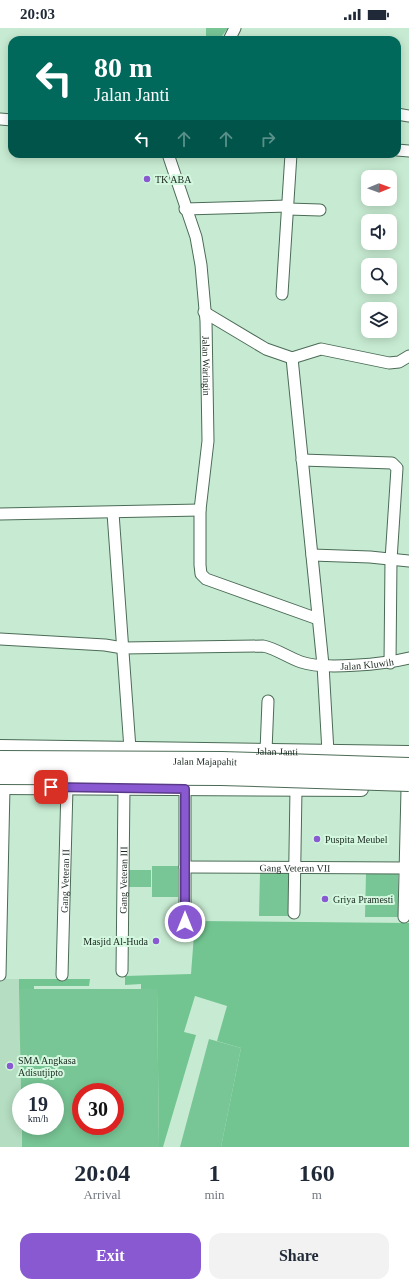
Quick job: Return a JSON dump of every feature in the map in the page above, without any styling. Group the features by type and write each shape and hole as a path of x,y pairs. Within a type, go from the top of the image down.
{"highway":[{"name":"Jalan Majapahit","path":"0,760 222,761 409,757"},
{"name":"Jalan Majapahit","path":"1,783 221,776 409,787"}],"street":[{"name":"Jalan Waringin","path":"169,158 185,209 196,237 201,264 204,312 206,321 208,441 200,510 201,574 206,579 318,619"},
{"path":"282,294 290,158"},
{"path":"185,209 288,207 320,210"},
{"path":"204,312 266,349 292,358 321,349 389,363 399,362 409,356"},
{"path":"292,358 323,665 328,752"},
{"path":"302,460 392,463 397,468 390,560 390,663"},
{"path":"0,514 113,513 200,510"},
{"path":"113,513 130,749"},
{"path":"312,555 370,557 409,561"},
{"name":"Jalan Kluwih","path":"0,639 105,644 123,648 263,646 272,648 301,662 323,665 390,663 409,658"},
{"path":"266,751 268,701"},
{"name":"Jalan Janti","path":"0,748 196,749 328,752 409,757"},
{"path":"185,922 185,867 191,789 196,749"},
{"path":"0,975 1,783 67,787 191,789 409,787 404,917"},
{"name":"Gang Veteran II","path":"62,975 67,787"},
{"name":"Gang Veteran III","path":"122,971 124,788"},
{"path":"294,913 296,789"},
{"name":"Gang Veteran VII","path":"185,867 405,868"}],"shaded area":[{"name":"SMA Angkasa Adisutjipto","path":"0,979 19,979 21,1083 12,1083 12,1135 22,1135 22,1147 0,1147"}],"green space":[{"path":"206,28 228,28 222,36 206,36"},
{"path":"152,866 178,866 178,897 152,897"},
{"path":"125,870 151,870 151,887 125,887"},
{"path":"260,873 290,873 289,916 259,916"},
{"path":"366,873 398,873 398,917 365,917"},
{"path":"195,921 409,923 409,1147 221,1147 241,1048 217,1041 227,1006 195,996 184,1032 196,1035 163,1147 159,1147 157,989 141,989 141,984 125,985 125,976 191,974"},
{"path":"19,979 90,979 89,986 34,986 34,989 19,989"},
{"path":"19,989 157,989 159,1147 22,1147 22,1135 64,1135 64,1083 21,1083"},
{"path":"209,1039 241,1048 221,1147 180,1147"}],"place":[{"name":"TK ABA","path":"147,179"},
{"name":"Puspita Meubel","path":"317,839"},
{"name":"Griya Pramesti","path":"325,899"},
{"name":"Masjid Al-Huda","path":"156,941"},
{"name":"SMA Angkasa Adisutjipto","path":"10,1066"}],"route":[{"path":"51,787 185,789 185,922"}]}
